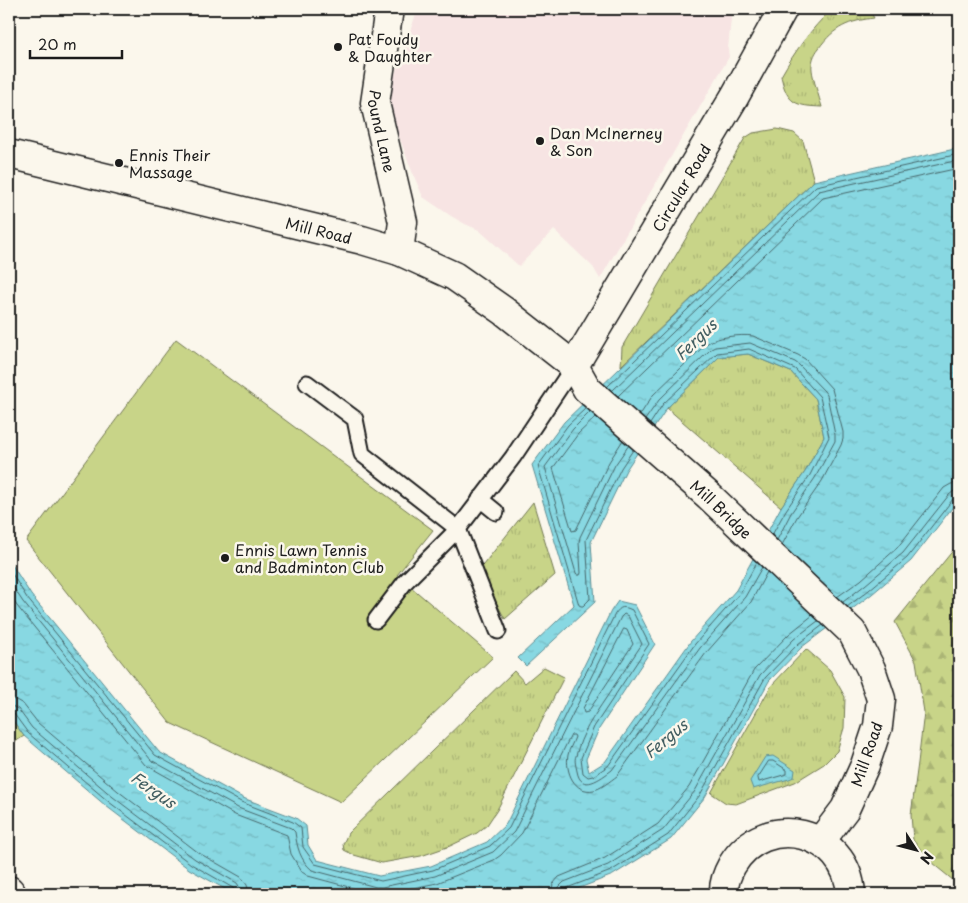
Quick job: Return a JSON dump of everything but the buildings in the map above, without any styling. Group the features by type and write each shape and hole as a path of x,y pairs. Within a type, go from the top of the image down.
{"main road":[{"name":"Pound Lane","path":"389,9 375,103 403,222 399,251"},
{"name":"Circular Road","path":"580,378 783,9"},
{"name":"Mill Road","path":"9,154 362,240 399,251 454,276 504,311 580,378"},
{"name":"Mill Bridge","path":"580,378 753,537 852,632"},
{"name":"Mill Road","path":"820,842 845,809 865,765 878,726 881,700 872,669 852,632"},
{"path":"719,892 737,857 750,845 765,837 781,833 798,833 810,836 829,848 837,856 846,870 851,886 851,894"},
{"path":"9,890 12,894"}],"lane":[{"path":"376,620 406,582 458,528 513,457 580,378"},
{"path":"306,383 355,419 362,454 458,528 498,631"},
{"path":"480,499 496,512"}],"shaded area":[{"name":"Dan McInerney & Son","path":"421,9 732,9 729,57 600,279 593,267 554,230 519,266 479,230 451,216 423,197 388,107 392,82 415,17"}],"green space":[{"path":"832,9 869,9 874,18 843,26 830,35 817,50 812,61 812,67 822,107 805,106 794,102 786,93 781,76 804,41"},
{"path":"777,129 794,133 803,141 814,181 621,366 622,347 745,138 753,133"},
{"name":"Ennis Lawn Tennis and Badminton Club","path":"176,339 433,530 397,575 493,657 341,802 170,723 26,541"},
{"path":"748,354 791,372 816,399 824,437 805,472 781,507 667,408 719,357"},
{"path":"533,502 555,575 505,619 479,570"},
{"path":"959,543 959,885 932,863 913,840 911,815 924,712 916,661 895,622"},
{"path":"806,649 830,670 845,697 844,728 837,751 824,764 795,782 736,804 726,803 711,793 771,686"},
{"path":"544,667 564,677 497,810 487,825 477,833 450,846 421,856 382,863 344,850 343,844 348,833 514,671 525,683"},
{"path":"9,715 24,736 9,746"}],"water":[{"name":"Fergus","path":"959,148 959,499 911,561 872,594 802,647 769,681 705,797 671,839 613,875 564,894 234,894 189,869 106,806 24,736 9,715 9,560 31,595 159,752 243,798 296,818 306,826 308,845 317,860 379,876 431,866 487,842 506,824 611,611 618,601 635,605 655,644 599,729 586,759 589,772 605,762 691,641 736,590 781,507 805,472 824,437 816,399 791,372 748,354 719,357 667,408 626,470 591,542 595,602 526,666 518,658 574,605 532,465 564,422 814,181"},
{"path":"773,756 795,770 794,777 753,789 750,781 765,757"}],"place":[{"name":"Pat Foudy & Daughter","path":"338,47"},
{"name":"Dan McInerney & Son","path":"540,141"},
{"name":"Ennis Their Massage","path":"119,163"},
{"name":"Ennis Lawn Tennis and Badminton Club","path":"225,558"}]}
